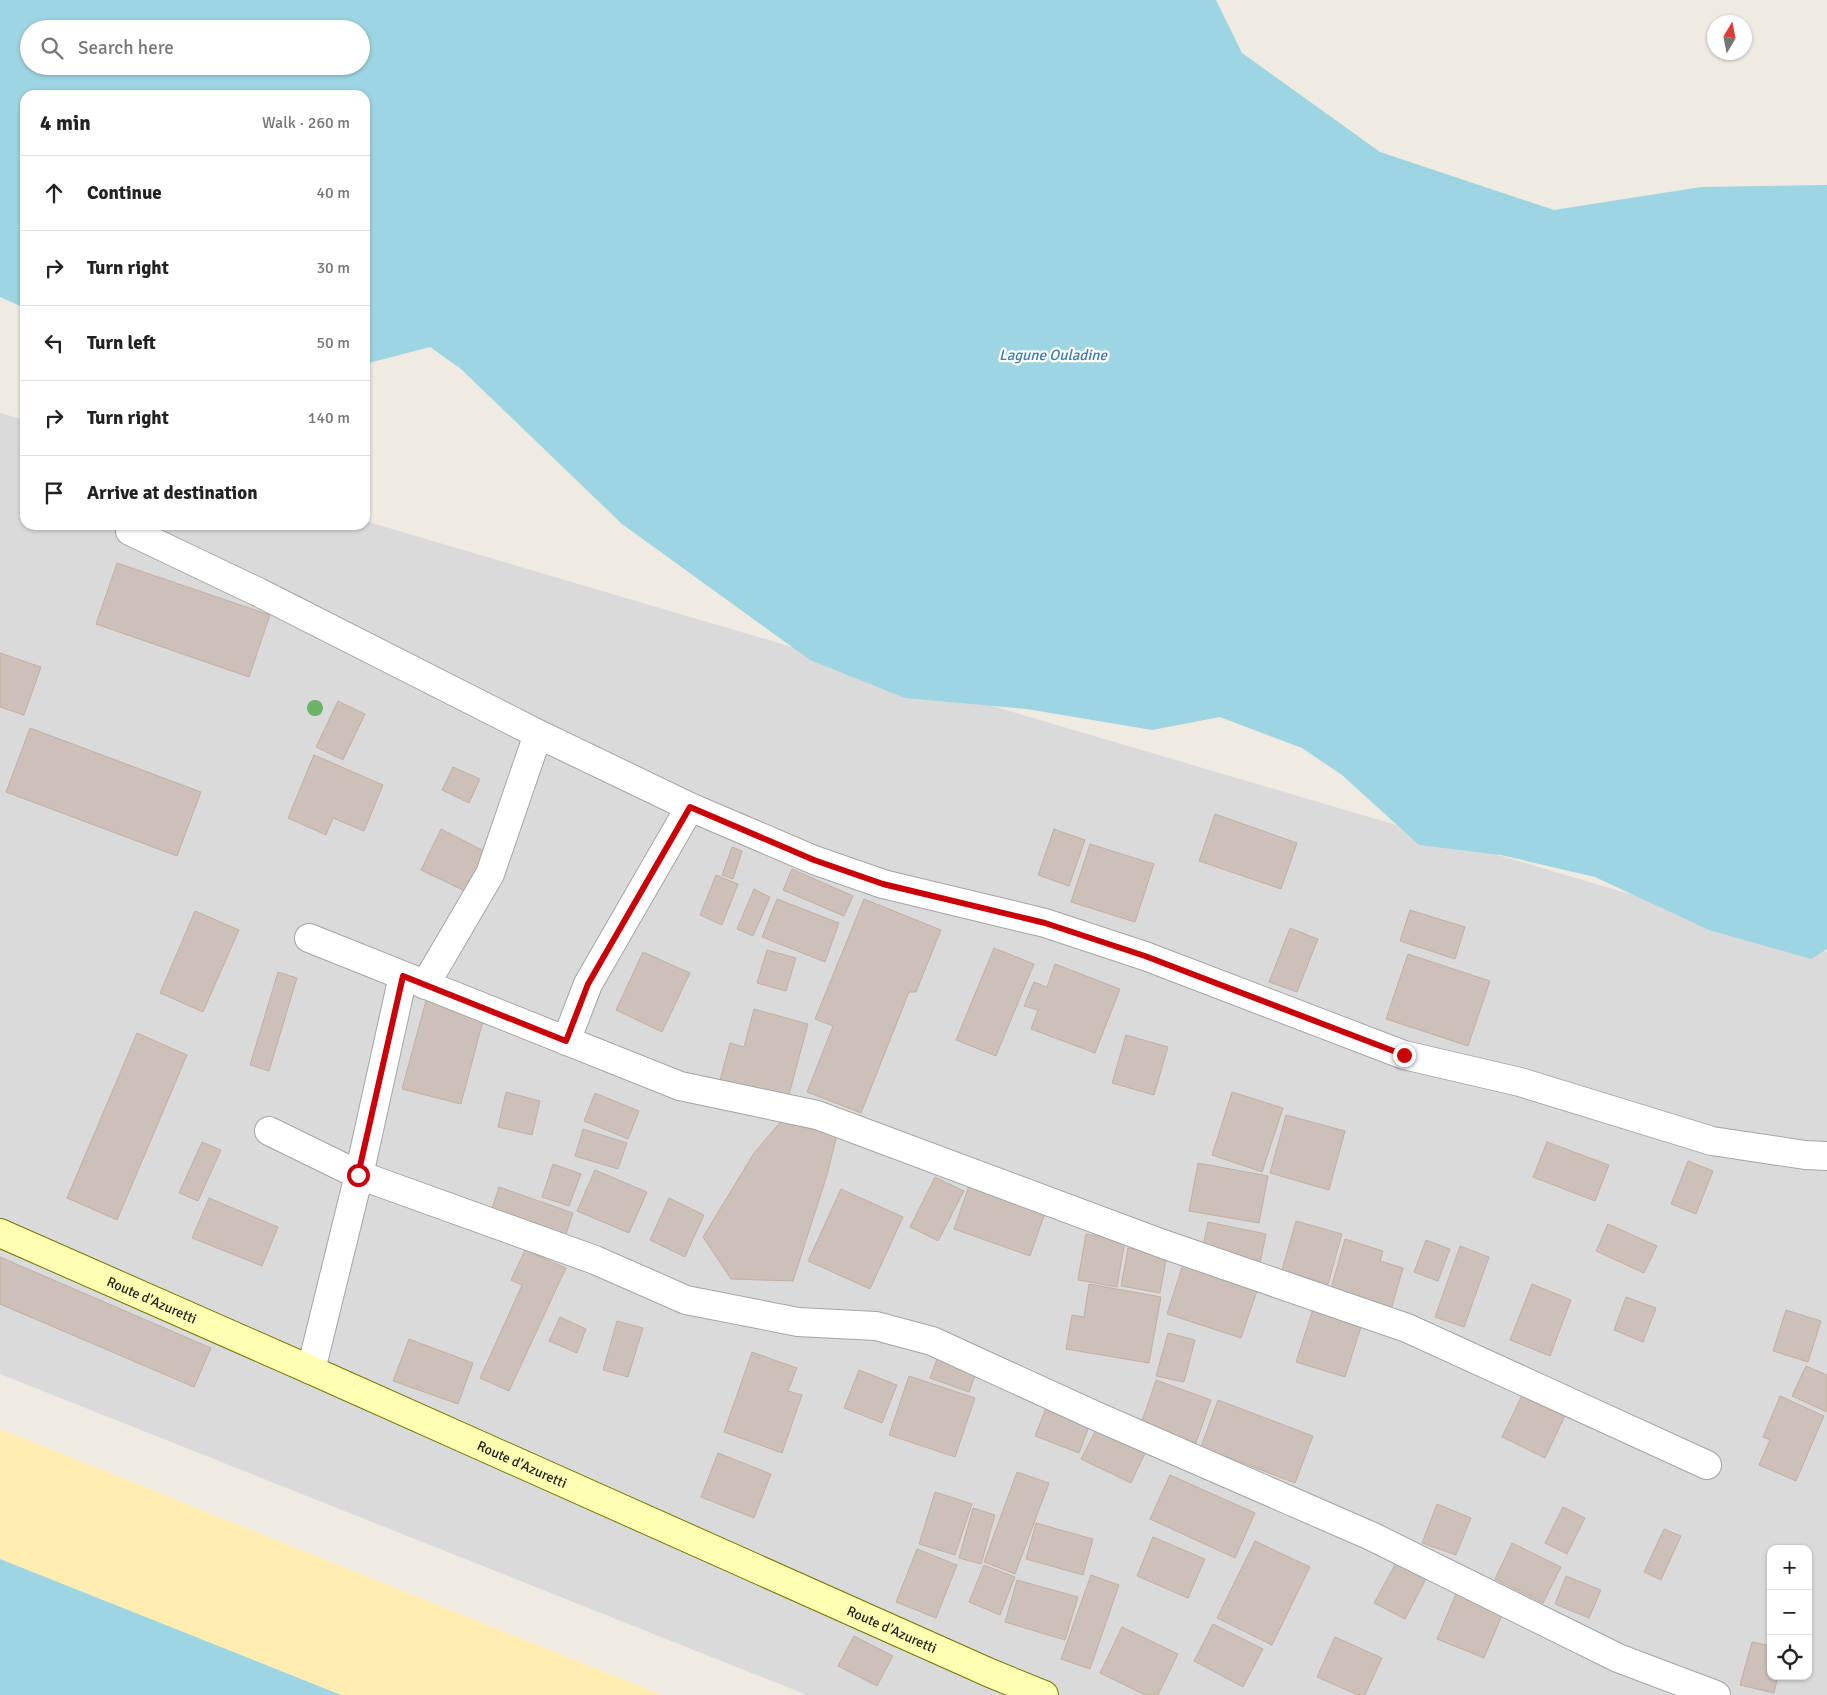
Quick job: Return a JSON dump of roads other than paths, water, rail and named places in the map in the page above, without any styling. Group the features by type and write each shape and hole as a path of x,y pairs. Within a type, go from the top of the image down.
{"street":[{"path":"130,531 266,596 538,734 690,807 822,863 883,884 1045,923 1145,956 1404,1055 1520,1082 1712,1142 1805,1155 1827,1156"},
{"path":"311,1370 358,1175 414,980 490,874 538,734"},
{"path":"566,1041 588,984 690,807"},
{"path":"308,938 680,1086 817,1115 1154,1240 1407,1328 1707,1465"},
{"path":"269,1131 358,1175 595,1260 686,1300 798,1322 876,1326 932,1341 1096,1416 1371,1536 1618,1658 1716,1695"},
{"name":"Route d'Azuretti","path":"0,1233 990,1673 1044,1695"}],"water":[{"name":"Lagune Ouladine","path":"0,0 1216,0 1242,53 1380,152 1554,210 1701,187 1827,185 1827,949 1811,959 1709,930 1595,877 1501,855 1419,845 1342,775 1302,748 1220,717 1152,730 1027,709 905,698 810,660 622,524 461,369 430,347 370,363 370,90 20,90 20,306 0,297"},
{"path":"0,1559 341,1695 0,1695"}]}
